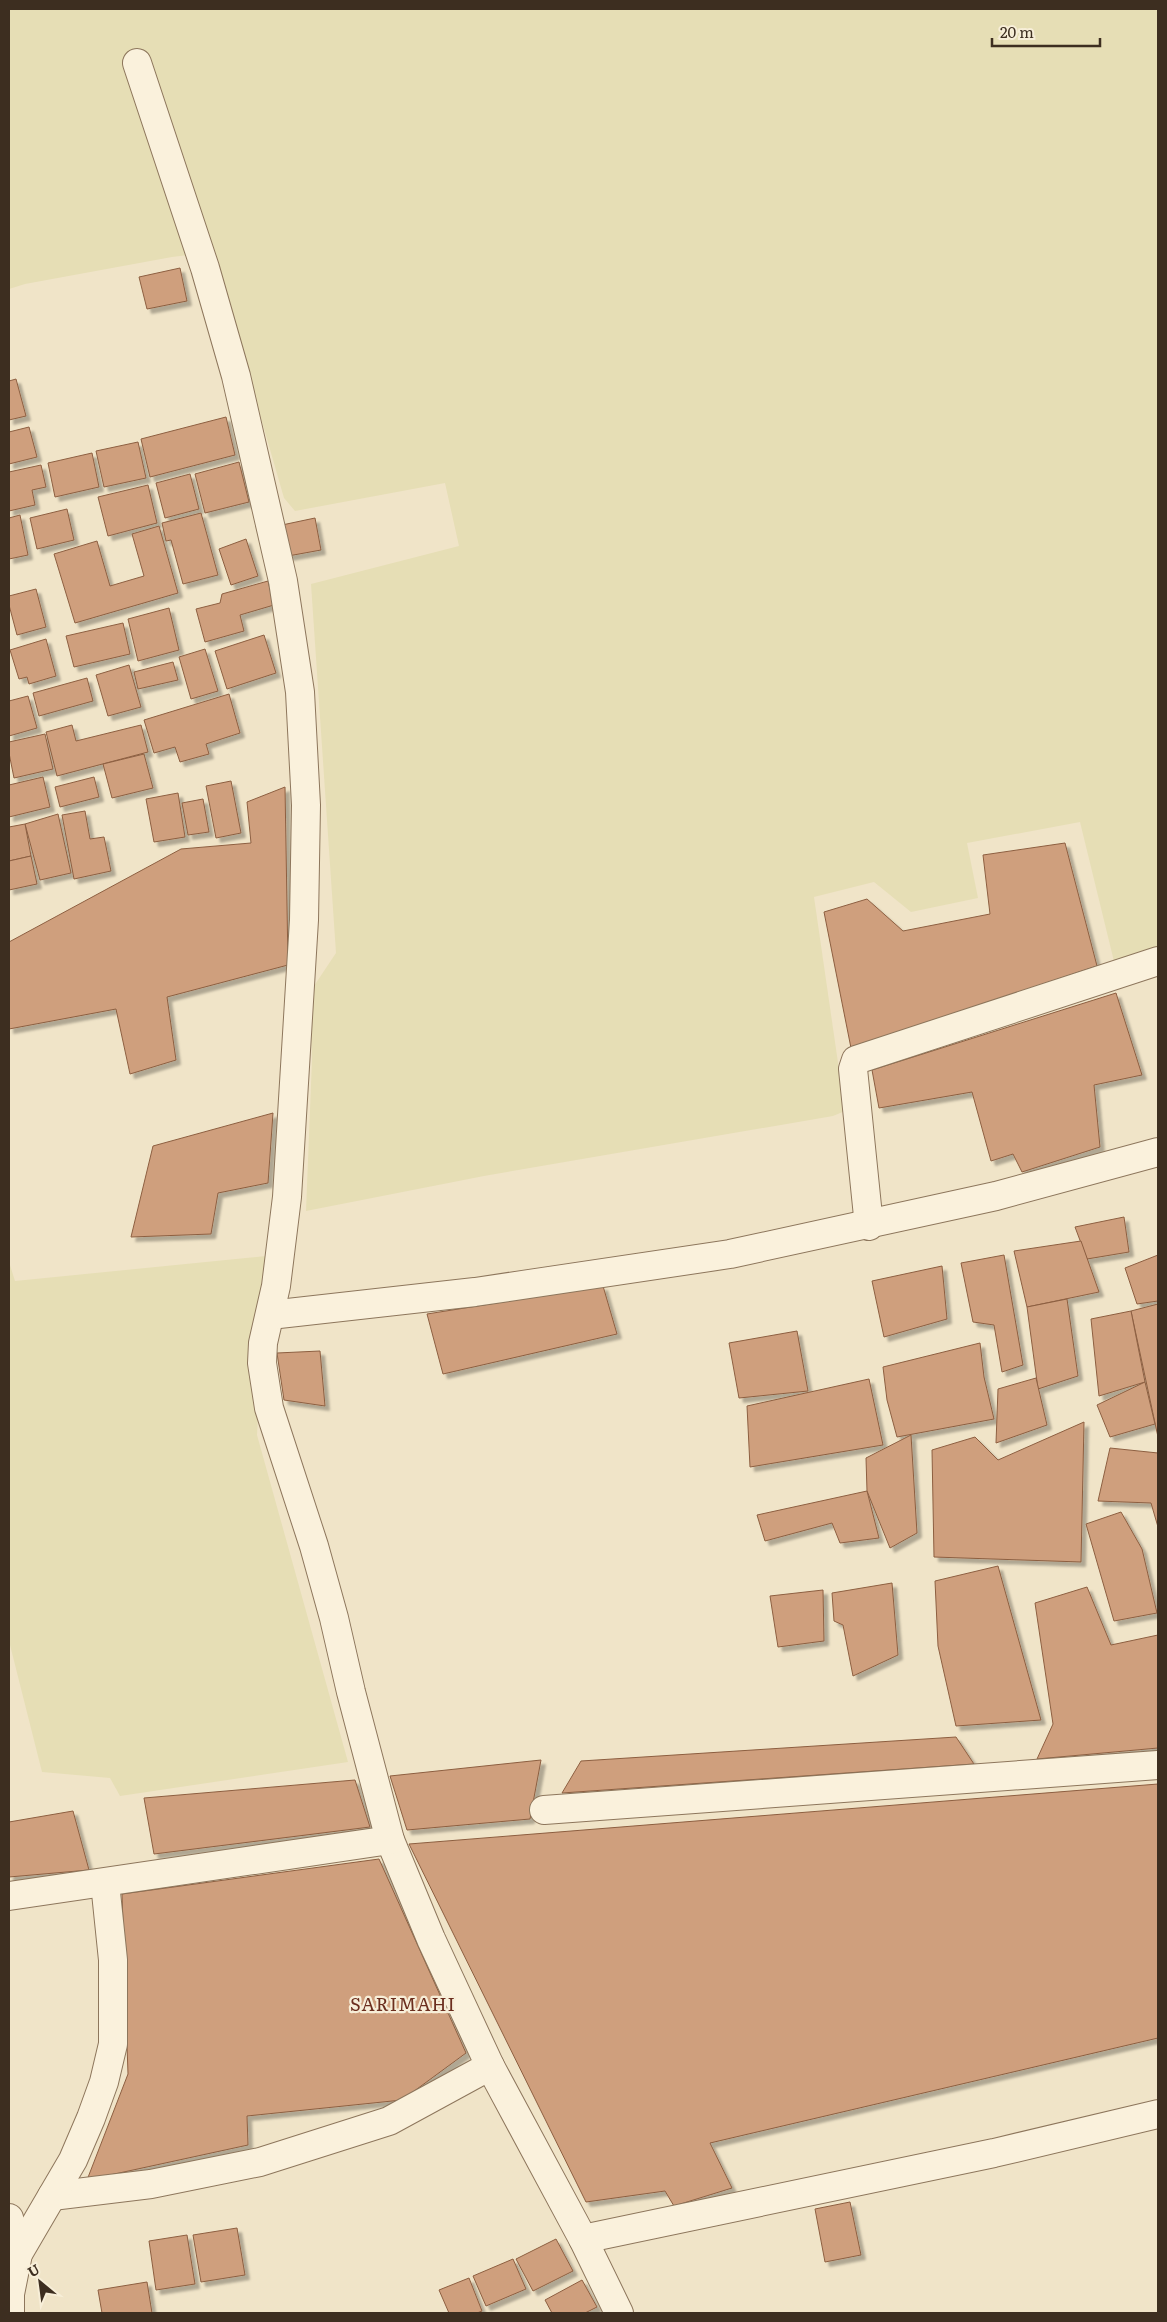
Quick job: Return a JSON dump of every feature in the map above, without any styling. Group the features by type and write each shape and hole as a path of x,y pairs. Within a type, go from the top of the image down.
{"street":[{"path":"137,63 205,268 236,376 283,580 300,692 306,805 301,996 287,1197 276,1286 263,1343 262,1363 269,1408 314,1546 332,1609 390,1840 431,1939 490,2066 583,2239 619,2313"},
{"path":"869,1226 853,1069 855,1062 861,1058 1158,961"},
{"path":"270,1316 475,1292 730,1254 869,1226 996,1196 1158,1152"},
{"path":"544,1810 1158,1765"},
{"path":"9,1896 390,1840"},
{"path":"10,2313 10,2294 18,2254 73,2160 104,2082 113,2044 113,1960 105,1883"},
{"path":"52,2196 151,2184 260,2162 389,2121 490,2066"},
{"path":"583,2239 994,2153 1158,2114"},
{"path":"9,2218 18,2254"}],"shaded area":[{"path":"9,9 1158,9 1158,975 1120,986 1080,822 967,843 978,898 911,912 874,882 814,897 845,1111 833,1116 484,1176 306,1211 312,1060 310,992 336,953 311,584 459,546 445,483 295,511 284,498 213,252 172,257 25,284 9,289"},
{"path":"266,1256 257,1435 348,1762 120,1796 110,1778 42,1772 9,1641 9,1262 15,1281"}],"building":[{"path":"180,268 187,301 147,309 139,277"},
{"path":"16,379 26,416 9,420 9,381"},
{"path":"226,417 235,455 150,477 141,439"},
{"path":"29,427 37,457 9,464 9,432"},
{"path":"138,442 146,478 104,487 96,451"},
{"path":"92,453 99,487 55,497 48,463"},
{"path":"239,462 249,502 205,513 195,474"},
{"path":"41,465 46,487 32,490 35,505 9,511 9,472"},
{"path":"190,474 199,509 165,518 156,483"},
{"path":"148,485 157,523 108,536 98,497"},
{"path":"67,509 74,540 37,549 30,518"},
{"path":"201,513 218,575 183,584 171,540 166,541 162,523"},
{"path":"20,515 28,555 9,559 9,518"},
{"path":"315,518 321,550 288,556 282,525"},
{"path":"159,526 178,593 75,623 54,554 97,541 110,586 144,576 132,534"},
{"path":"246,539 258,576 231,585 219,549"},
{"path":"268,581 274,605 240,615 244,631 205,642 196,609 220,603 222,594"},
{"path":"36,589 46,627 17,635 9,605 9,596"},
{"path":"169,608 179,650 138,661 128,619"},
{"path":"123,623 130,654 74,667 66,636"},
{"path":"264,635 276,673 227,689 215,651"},
{"path":"46,639 56,676 29,684 27,677 19,679 10,650"},
{"path":"205,649 218,691 191,699 179,657"},
{"path":"173,662 178,680 138,689 134,672"},
{"path":"129,665 141,707 108,716 96,675"},
{"path":"87,678 93,701 39,716 33,693"},
{"path":"229,694 240,733 206,744 209,754 180,762 175,747 154,753 144,720"},
{"path":"28,696 37,728 9,736 9,701"},
{"path":"72,725 76,741 141,725 148,752 57,776 46,732"},
{"path":"45,734 53,769 14,778 9,753 9,742"},
{"path":"144,754 153,788 112,798 103,764"},
{"path":"43,777 50,807 9,817 9,785"},
{"path":"94,777 99,797 60,807 55,787"},
{"path":"231,781 241,833 216,838 206,786"},
{"path":"285,787 288,965 167,997 176,1060 130,1074 116,1009 9,1029 9,942 181,849 251,843 247,802"},
{"path":"178,793 185,837 154,842 146,799"},
{"path":"203,799 209,832 188,835 182,803"},
{"path":"85,811 90,839 104,837 111,871 74,879 62,815"},
{"path":"58,814 71,873 40,880 25,824"},
{"path":"25,824 31,856 9,861 9,827"},
{"path":"1065,843 1097,966 851,1048 824,912 867,899 903,931 990,914 983,855"},
{"path":"31,856 37,884 9,890 9,861"},
{"path":"1116,993 1142,1075 1094,1085 1100,1147 1022,1172 1013,1154 991,1161 972,1092 879,1108 872,1070"},
{"path":"273,1113 268,1183 218,1193 211,1234 131,1237 153,1146"},
{"path":"1124,1217 1129,1252 1087,1259 1075,1227"},
{"path":"1081,1241 1099,1292 1027,1307 1014,1251"},
{"path":"1004,1255 1023,1365 1002,1372 994,1325 973,1322 961,1263"},
{"path":"1158,1255 1158,1301 1137,1304 1125,1268"},
{"path":"942,1266 947,1319 884,1337 872,1281"},
{"path":"603,1286 617,1334 443,1374 427,1314"},
{"path":"1067,1299 1078,1376 1038,1389 1027,1307"},
{"path":"1158,1304 1158,1437 1131,1311"},
{"path":"1131,1311 1145,1382 1099,1396 1091,1319"},
{"path":"797,1331 808,1391 739,1398 729,1343"},
{"path":"980,1343 984,1377 994,1419 897,1437 887,1400 883,1367"},
{"path":"320,1351 325,1406 284,1400 277,1353"},
{"path":"1036,1378 1047,1425 996,1443 998,1389"},
{"path":"869,1379 883,1445 750,1467 747,1406"},
{"path":"1145,1382 1155,1424 1110,1437 1097,1405"},
{"path":"1084,1422 1081,1562 934,1557 932,1450 975,1437 998,1460"},
{"path":"911,1435 917,1533 890,1548 867,1491 866,1458"},
{"path":"1110,1448 1158,1453 1158,1527 1151,1503 1098,1501"},
{"path":"867,1491 879,1538 840,1543 832,1523 765,1541 757,1515"},
{"path":"1121,1512 1142,1549 1157,1613 1114,1621 1086,1524"},
{"path":"998,1566 1041,1720 956,1726 938,1646 935,1581"},
{"path":"892,1583 898,1655 853,1676 843,1625 834,1621 832,1593"},
{"path":"1087,1587 1111,1645 1158,1635 1158,1748 1037,1759 1053,1724 1035,1603"},
{"path":"823,1590 824,1641 778,1647 770,1596"},
{"path":"956,1737 974,1764 562,1793 581,1761"},
{"path":"541,1760 530,1819 407,1830 390,1776"},
{"path":"355,1780 370,1827 154,1854 144,1798"},
{"path":"1158,1784 1158,2038 710,2143 732,2188 674,2206 665,2191 586,2202 409,1844"},
{"path":"73,1811 89,1870 9,1877 9,1822"},
{"path":"379,1859 466,2053 402,2100 247,2116 248,2145 87,2180 128,2074 122,1894"},
{"path":"850,2202 861,2255 825,2262 815,2209"},
{"path":"237,2228 245,2275 201,2282 193,2235"},
{"path":"187,2235 195,2284 156,2290 149,2241"},
{"path":"556,2239 573,2271 533,2291 516,2259"},
{"path":"513,2259 526,2289 486,2306 473,2276"},
{"path":"469,2278 482,2311 477,2313 449,2313 439,2290"},
{"path":"582,2280 597,2307 585,2313 552,2313 545,2300"},
{"path":"147,2282 152,2313 102,2313 98,2290"}],"district":[{"name":"SARIMAHI","path":"403,2003"}]}
